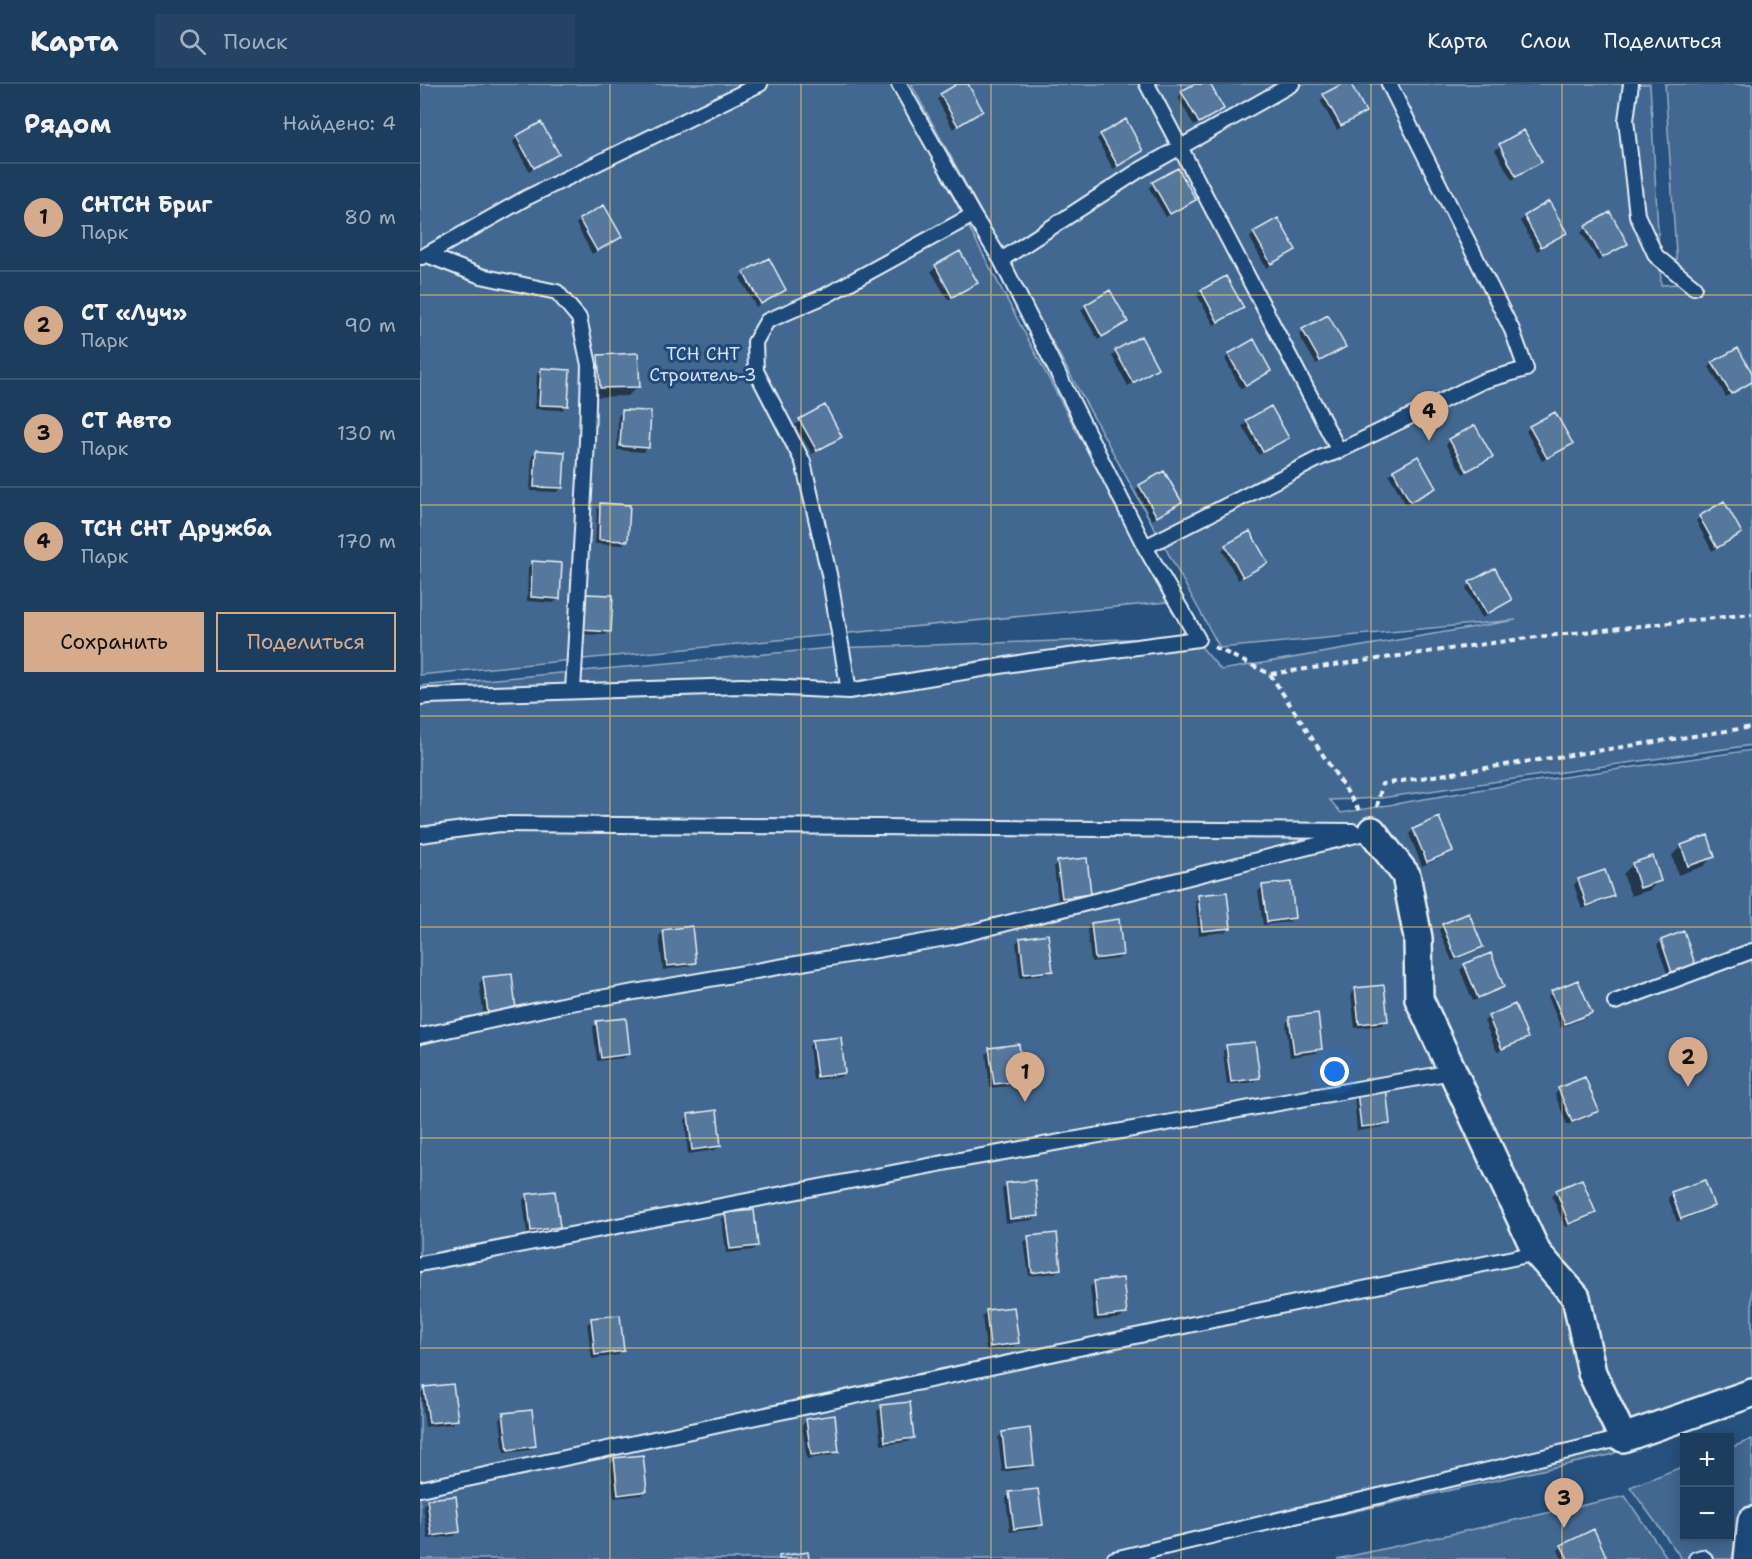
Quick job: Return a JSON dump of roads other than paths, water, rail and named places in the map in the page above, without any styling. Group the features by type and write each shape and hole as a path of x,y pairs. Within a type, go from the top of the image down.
{"street":[{"path":"1372,831 1406,875 1418,938 1419,999 1537,1253 1576,1297 1592,1373 1623,1438 1752,1393"},
{"path":"1748,1559 1752,1521"}],"lane":[{"path":"423,257 526,198 760,84"},
{"path":"420,698 742,686 849,691 1031,661 1198,639 1145,547 1001,260 899,84"},
{"path":"1147,84 1339,451"},
{"path":"1001,260 1138,171 1292,84"},
{"path":"1145,547 1322,457 1339,451 1483,381 1526,369 1512,330 1389,84"},
{"path":"1631,84 1626,120 1637,215 1656,256 1694,286"},
{"path":"849,691 829,574 803,462 756,371 755,342 767,321 825,296 973,215"},
{"path":"423,257 481,276 557,292 579,318 589,365 588,441 573,691"},
{"path":"420,835 500,824 1372,831"},
{"path":"420,1036 571,1003 952,937 1372,831"},
{"path":"1615,1002 1752,951"},
{"path":"420,1264 954,1161 1452,1072"},
{"path":"420,1489 1109,1341 1537,1253"},
{"path":"1114,1559 1623,1438"},
{"path":"1696,1559 1702,1557 1705,1559"}],"place":[{"name":"ТСН СНТ Дружба","path":"1429,441"},
{"name":"СТ «Луч»","path":"1688,1087"},
{"name":"СНТСН Бриг","path":"1025,1102"},
{"name":"СТ Авто","path":"1564,1528"}],"park label":[{"name":"ТСН СНТ Строитель-3","path":"703,364"}]}
